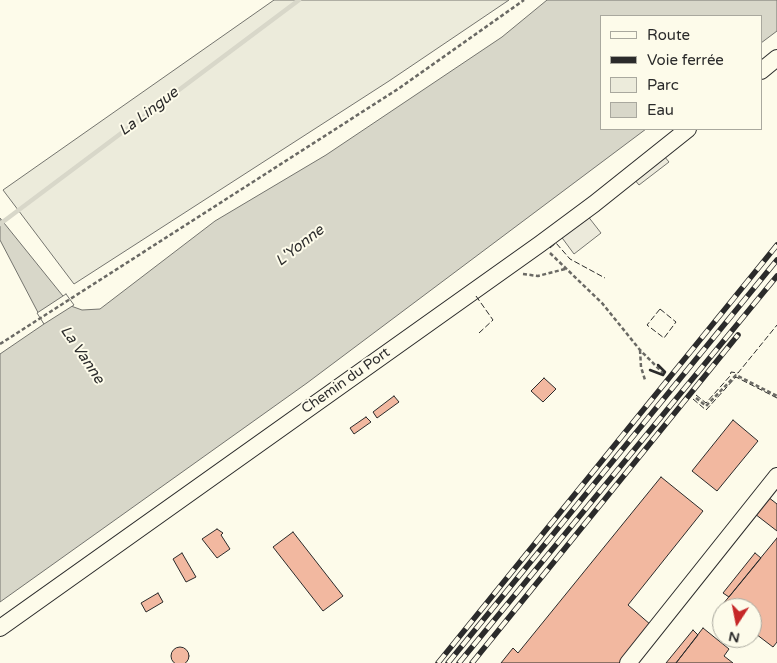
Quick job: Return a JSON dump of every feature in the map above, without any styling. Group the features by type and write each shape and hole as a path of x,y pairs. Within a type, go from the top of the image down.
{"street":[{"path":"762,70 777,58"},
{"name":"Chemin du Port","path":"0,628 540,244 594,204 687,130"},
{"path":"628,663 777,476"}],"path":[{"path":"0,344 398,89 524,0"},
{"path":"540,244 602,304 640,350 663,373"},
{"path":"508,266 512,273 538,276 565,268"},
{"path":"640,350 641,367 645,380"},
{"path":"696,398 706,406 736,375 777,396"}],"green space":[{"path":"274,0 509,0 389,81 74,284 3,190"}],"shaded area":[{"path":"664,156 669,162 639,185 634,179"},
{"path":"587,215 601,233 574,254 560,235"}],"water":[{"path":"547,0 777,0 777,31 762,42 762,15 600,15 600,130 645,130 307,383 0,602 0,354 44,324 0,240 0,218 71,306 82,310 100,309 215,221 326,155 502,37"}],"pier":[{"path":"66,294 74,305 44,324 37,313"}],"building":[{"path":"544,378 556,389 543,402 531,391"},
{"path":"394,396 399,402 377,418 373,412"},
{"path":"366,417 371,422 354,434 350,428"},
{"path":"733,420 758,441 717,491 692,471"},
{"path":"661,477 703,511 628,605 651,625 621,663 501,663 513,648 518,653"},
{"path":"768,497 777,504 777,531 755,514"},
{"path":"217,529 223,533 221,535 230,549 217,558 202,539"},
{"path":"293,532 343,596 323,611 273,547"},
{"path":"777,538 777,642 773,647 762,639 762,598 728,598"},
{"path":"182,553 196,577 186,582 173,559"},
{"path":"755,553 761,558 729,597 723,593"},
{"path":"158,593 163,602 146,612 141,603"},
{"path":"703,628 712,635 712,648 728,648 729,649 724,656 733,663 676,663"},
{"path":"693,630 698,635 676,663 666,663"},
{"path":"180,647 188,653 188,659 183,664 174,662 171,656 174,650"}],"waterway":[{"name":"La Lingue","path":"0,224 299,0"}],"railway":[{"path":"438,663 777,245"},
{"path":"448,663 777,260"},
{"path":"459,663 777,276"},
{"path":"472,663 738,335"}],"fence":[{"path":"550,248 556,243 570,259 605,278"},
{"path":"476,296 493,320 479,333"},
{"path":"660,309 676,322 664,338 647,325 660,309"},
{"path":"696,395 706,403 730,376 731,372 738,373 777,325"},
{"path":"693,399 706,410 736,377 777,398"}],"wall":[{"path":"650,370 663,375 665,372 658,365"}],"water label":[{"name":"L'Yonne","path":"300,246"},
{"name":"La Vanne","path":"82,355"}]}
